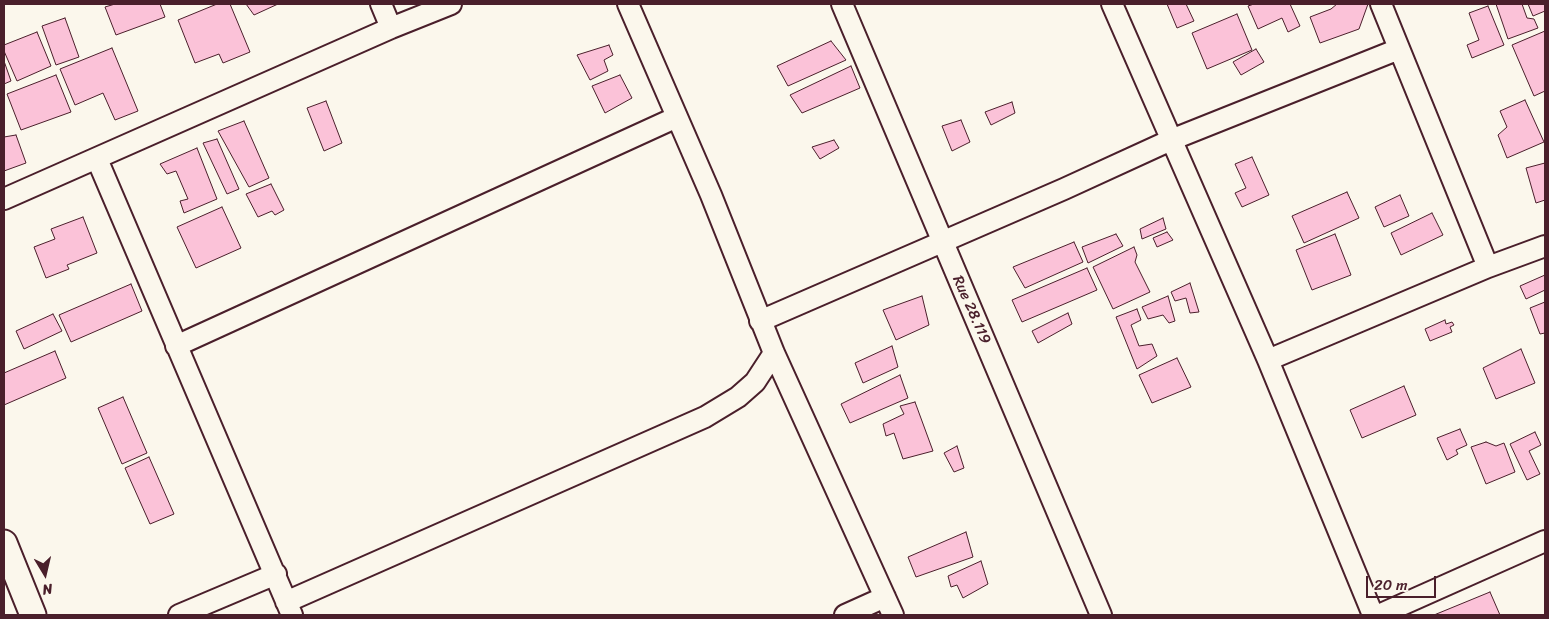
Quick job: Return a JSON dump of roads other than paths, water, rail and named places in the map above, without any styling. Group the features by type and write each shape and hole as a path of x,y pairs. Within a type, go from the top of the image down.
{"street":[{"path":"381,4 391,28"},
{"path":"4,200 391,28 451,4"},
{"path":"628,4 711,195 760,321 889,606 845,615"},
{"name":"Rue 28.119","path":"842,4 941,242 1046,482 1101,615"},
{"path":"1112,4 1268,360 1373,615"},
{"path":"1381,4 1488,267"},
{"path":"760,321 1171,140 1400,49"},
{"path":"176,346 676,117"},
{"path":"97,159 176,346 276,574 289,609 705,417 738,397 755,382 774,353"},
{"path":"1268,360 1488,267 1545,246"},
{"path":"1379,615 1545,541"},
{"path":"4,543 33,615"},
{"path":"178,615 276,574"}]}
